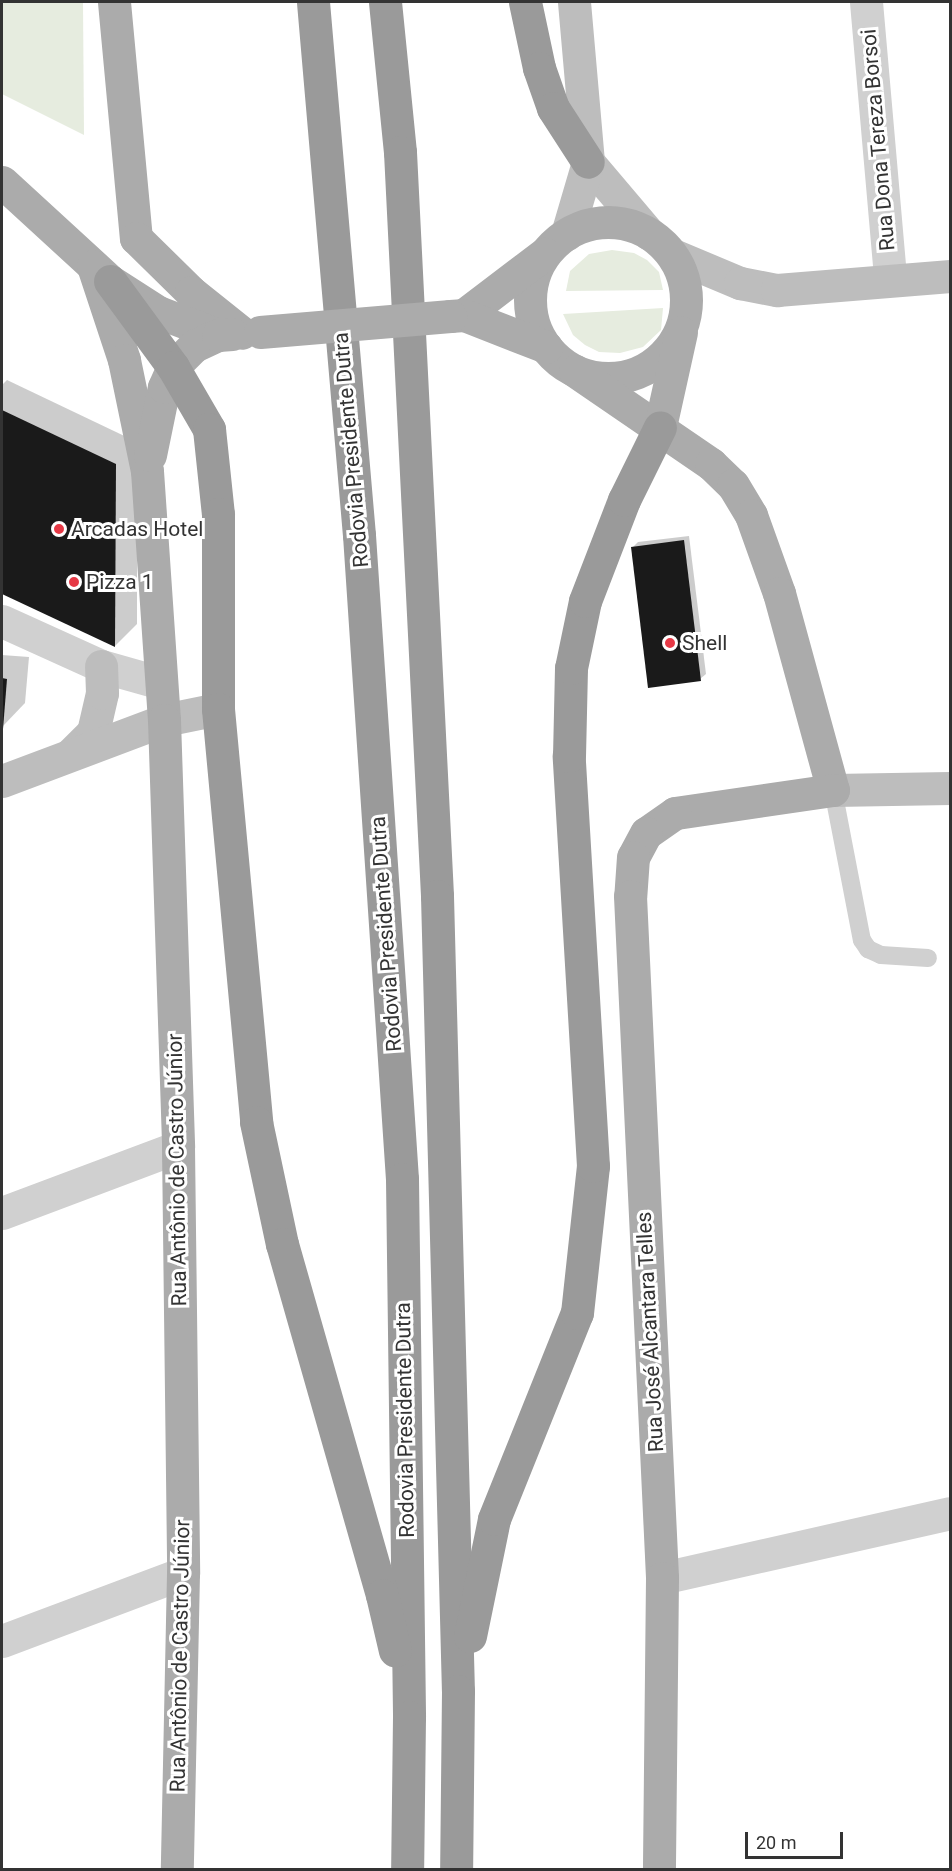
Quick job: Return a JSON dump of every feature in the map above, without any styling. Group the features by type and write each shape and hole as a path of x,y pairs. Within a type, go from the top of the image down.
{"highway":[{"name":"Rodovia Presidente Dutra","path":"313,2 359,535 402,1179 410,1717 407,1869"},
{"path":"385,2 400,152 437,896 458,1691 456,1869"},
{"path":"525,2 539,68 553,108 588,162"},
{"path":"101,273 173,367 209,429 218,514 218,709 256,1122 282,1244 382,1595 410,1717"},
{"path":"458,1691 494,1519 577,1313 592,1166 569,756 571,668 585,601 624,500 660,427"}],"main road":[{"path":"114,2 136,238 191,292 240,334"},
{"path":"2,182 101,273 168,317 240,334"},
{"path":"457,315 557,242 589,224 614,222 649,234 673,255 683,277 686,300 660,427"},
{"path":"546,347 534,325 530,299 535,273 557,242"},
{"path":"101,273 124,360 147,471"},
{"path":"147,471 164,387 173,367 194,346 240,334 457,315 546,347 575,371 711,464 733,485 751,515 779,593 833,790"},
{"path":"575,371 600,378 626,376 651,366 670,347 682,324"},
{"name":"Rua Antônio de Castro Júnior","path":"147,471 164,720 178,1148 183,1573 177,1869"},
{"name":"Rua José Alcantara Telles","path":"659,1869 662,1578 630,896 633,857 646,833 675,813 833,790"}],"street":[{"path":"557,242 588,162 574,2"},
{"name":"Rua Dona Tereza Borsoi","path":"866,2 890,279"},
{"path":"588,162 649,234"},
{"path":"673,255 740,283 777,290 890,279 951,276"},
{"path":"2,621 101,666 161,683"},
{"path":"69,755 93,732 102,693 101,666"},
{"path":"2,781 164,720 218,709"},
{"path":"833,790 951,788"},
{"path":"2,1213 178,1148"},
{"path":"662,1578 951,1513"},
{"path":"2,1641 183,1573"}],"lane":[{"path":"833,790 862,940 868,949 880,955 928,958"}],"shaded area":[{"path":"2,2 83,2 84,135 2,94"},
{"path":"612,250 634,253 647,260 659,272 663,290 566,291 570,271 589,254"},
{"path":"663,308 661,330 643,347 620,353 599,352 585,345 573,335 563,314"}],"building":[{"name":"Arcadas Hotel","path":"2,410 116,464 115,647 2,594"},
{"name":"Shell","path":"684,540 701,681 648,688 631,547"},
{"path":"2,678 7,679 3,729 2,729"}],"place":[{"name":"Arcadas Hotel","path":"59,529"},
{"name":"Pizza 1","path":"74,582"},
{"name":"Shell","path":"670,643"}]}
